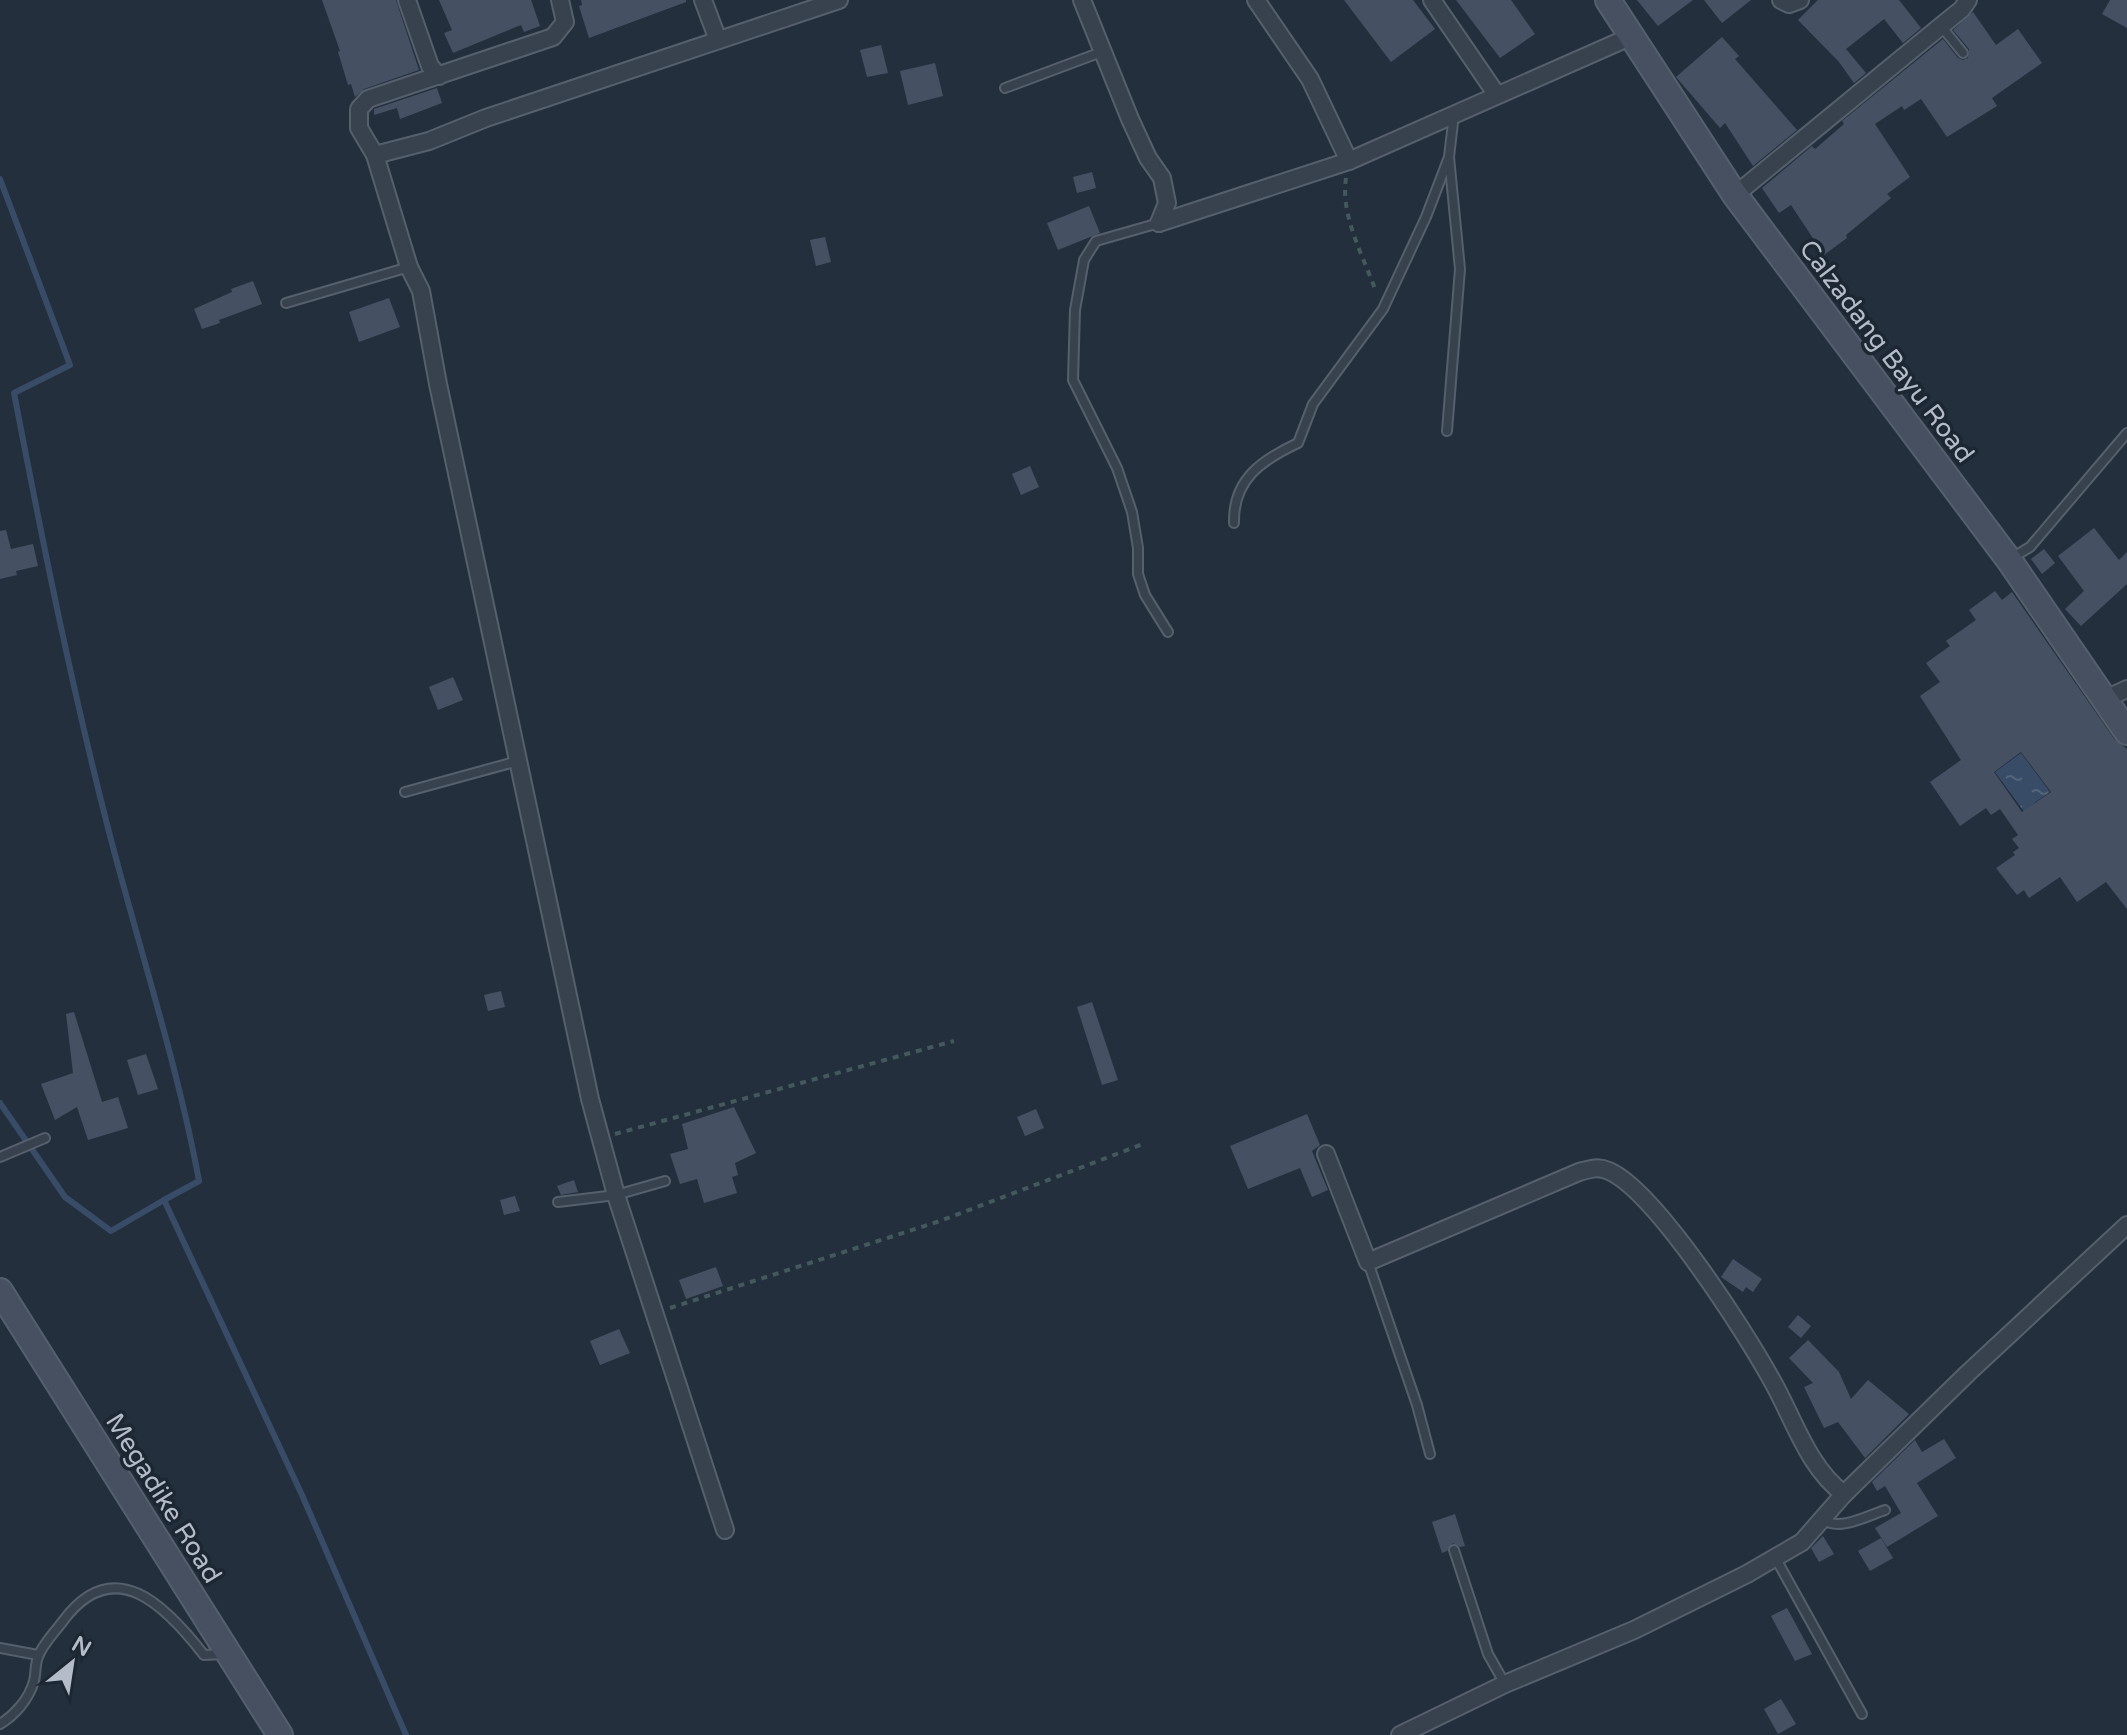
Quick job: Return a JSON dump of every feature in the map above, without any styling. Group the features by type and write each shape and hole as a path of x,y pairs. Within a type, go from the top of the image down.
{"street":[{"path":"407,0 430,66 439,76"},
{"path":"560,0 565,22 553,37 375,97 361,104 359,128 375,155 409,267 421,291 518,761 601,1138 616,1195 725,1530"},
{"path":"703,0 718,40"},
{"path":"375,155 417,145 486,118 839,0"},
{"path":"1082,0 1130,119 1148,158 1162,178 1167,203 1159,223"},
{"path":"1256,0 1310,79 1349,161"},
{"path":"1432,0 1497,95"},
{"name":"Calzadang Bayu Road","path":"1608,0 1735,195 2009,560 2127,732"},
{"path":"1781,0 1789,4 1800,0"},
{"path":"1735,195 1962,9 1968,0"},
{"path":"1159,223 1349,161 1632,36"},
{"path":"2103,700 2127,689"},
{"path":"1326,1154 1368,1262 1579,1172 1597,1168 1610,1171 1639,1194 1676,1237 1744,1333 1818,1470 1844,1494"},
{"path":"1400,1735 1505,1684 1596,1647 1776,1559 1802,1542 1844,1494 1968,1373 2127,1225"},
{"name":"Megadike Road","path":"0,1291 280,1735"}],"lane":[{"path":"1941,26 1963,53"},
{"path":"1005,88 1104,51"},
{"path":"1447,431 1460,269 1449,157 1454,113"},
{"path":"1234,523 1239,489 1266,458 1298,443 1313,404 1383,309 1426,217 1449,157"},
{"path":"1159,223 1096,241 1084,260 1075,310 1073,380 1117,468 1132,512 1141,584 1168,632"},
{"path":"286,303 409,267"},
{"path":"2009,560 2030,547 2127,433"},
{"path":"405,792 518,761"},
{"path":"0,1157 45,1138"},
{"path":"558,1202 616,1195 665,1181"},
{"path":"1368,1262 1417,1405 1430,1454"},
{"path":"1822,1518 1828,1523 1840,1525 1885,1510"},
{"path":"1454,1550 1488,1654 1505,1684"},
{"path":"1776,1559 1862,1714"},
{"path":"0,1724 11,1717 26,1699 34,1683 38,1655 69,1613 90,1595 116,1586 138,1593 179,1622 204,1655 229,1654"},
{"path":"0,1648 38,1655"}],"path":[{"path":"1349,161 1345,186 1348,211 1359,251 1383,309"},
{"path":"601,1138 954,1041"},
{"path":"656,1313 940,1221 1143,1144"}],"water":[{"path":"2021,753 2050,792 2034,803 2028,817 1995,772"}],"building":[{"path":"322,0 396,0 419,70 364,89 355,97 351,84 348,85"},
{"path":"439,0 531,0 540,26 524,32 521,25 453,53 444,33 452,30"},
{"path":"581,0 686,2 589,38 579,6 582,5"},
{"path":"1344,0 1413,0 1435,29 1391,62"},
{"path":"1456,0 1511,0 1535,34 1500,58"},
{"path":"1637,0 1693,0 1658,26"},
{"path":"1704,0 1751,0 1722,23"},
{"path":"1818,0 1899,0 1921,28 1903,43 1884,19 1846,49 1866,73 1854,83 1839,62 1798,20"},
{"path":"2110,0 2127,0 2127,28 2102,14"},
{"path":"1973,12 1996,45 2018,29 2042,63 1992,98 1997,106 1947,137 1921,99 1904,110 1902,106 1875,124 1910,177 1887,194 1891,198 1846,235 1847,238 1824,255 1791,205 1779,213 1762,188 1812,146 1815,149 1844,124 1842,121 1943,39 1958,58 1968,58 1969,49 1953,30"},
{"path":"1722,37 1739,56 1735,59 1797,130 1753,166 1725,123 1720,128 1676,77"},
{"path":"881,45 888,73 867,77 860,50"},
{"path":"935,63 943,96 908,105 900,71"},
{"path":"437,88 442,103 400,119 397,108 374,115 374,109"},
{"path":"1092,172 1096,188 1077,193 1073,177"},
{"path":"1089,206 1100,233 1058,250 1047,223"},
{"path":"825,237 831,262 816,266 810,240"},
{"path":"253,281 262,304 202,329 194,309"},
{"path":"389,298 400,327 359,342 349,312"},
{"path":"1030,466 1039,487 1021,495 1012,474"},
{"path":"2094,528 2119,560 2127,552 2127,584 2081,626 2065,609 2084,591 2058,556"},
{"path":"6,530 11,549 33,544 38,566 0,579 0,531"},
{"path":"2044,549 2055,563 2042,574 2031,559"},
{"path":"1995,591 2002,600 2012,592 2115,740 2127,749 2127,909 2106,882 2077,902 2060,877 2029,898 2024,890 2017,895 1996,868 2015,855 2013,852 2019,848 2012,839 2018,835 2000,809 1991,815 1986,808 1960,826 1930,782 1961,760 1920,696 1940,682 1926,663 1950,646 1946,641 1976,620 1969,610","holes":["2021,752 2051,792 2022,812 1994,772"]},
{"path":"453,677 463,700 438,710 429,687"},
{"path":"501,991 505,1007 488,1011 484,995"},
{"path":"1092,1002 1118,1080 1102,1085 1077,1007"},
{"path":"74,1012 102,1102 118,1097 128,1128 88,1140 77,1107 55,1120 41,1084 73,1073 66,1014"},
{"path":"146,1054 158,1089 138,1095 127,1060"},
{"path":"734,1107 756,1153 735,1163 738,1175 732,1177 737,1193 704,1203 697,1179 680,1184 670,1154 688,1149 682,1124"},
{"path":"1036,1109 1044,1128 1025,1136 1017,1117"},
{"path":"1307,1114 1320,1145 1312,1151 1328,1190 1312,1197 1300,1168 1248,1189 1230,1146"},
{"path":"574,1180 578,1192 561,1195 557,1186"},
{"path":"515,1196 520,1211 504,1215 500,1200"},
{"path":"1733,1259 1762,1279 1753,1292 1746,1287 1743,1292 1721,1277"},
{"path":"716,1267 723,1286 686,1299 679,1280"},
{"path":"1798,1315 1811,1326 1801,1338 1788,1327"},
{"path":"619,1329 630,1353 600,1365 590,1341"},
{"path":"1808,1340 1839,1372 1851,1399 1868,1380 1909,1414 1865,1458 1838,1422 1824,1428 1804,1387 1813,1383 1789,1358"},
{"path":"1944,1439 1956,1458 1917,1483 1938,1516 1887,1547 1875,1528 1901,1513 1885,1486 1877,1491 1872,1482 1915,1440 1922,1452"},
{"path":"1455,1514 1465,1546 1453,1543 1442,1553 1432,1522"},
{"path":"1823,1536 1834,1554 1819,1562 1811,1548"},
{"path":"1881,1538 1893,1558 1870,1571 1858,1551"},
{"path":"1787,1608 1812,1654 1795,1661 1771,1616"},
{"path":"1781,1699 1796,1724 1778,1734 1764,1709"}],"waterway":[{"path":"0,179 70,365 14,393 82,720 180,1092 199,1181 164,1200"},
{"path":"0,1103 65,1197 111,1231 164,1200 302,1495 406,1735"}]}
